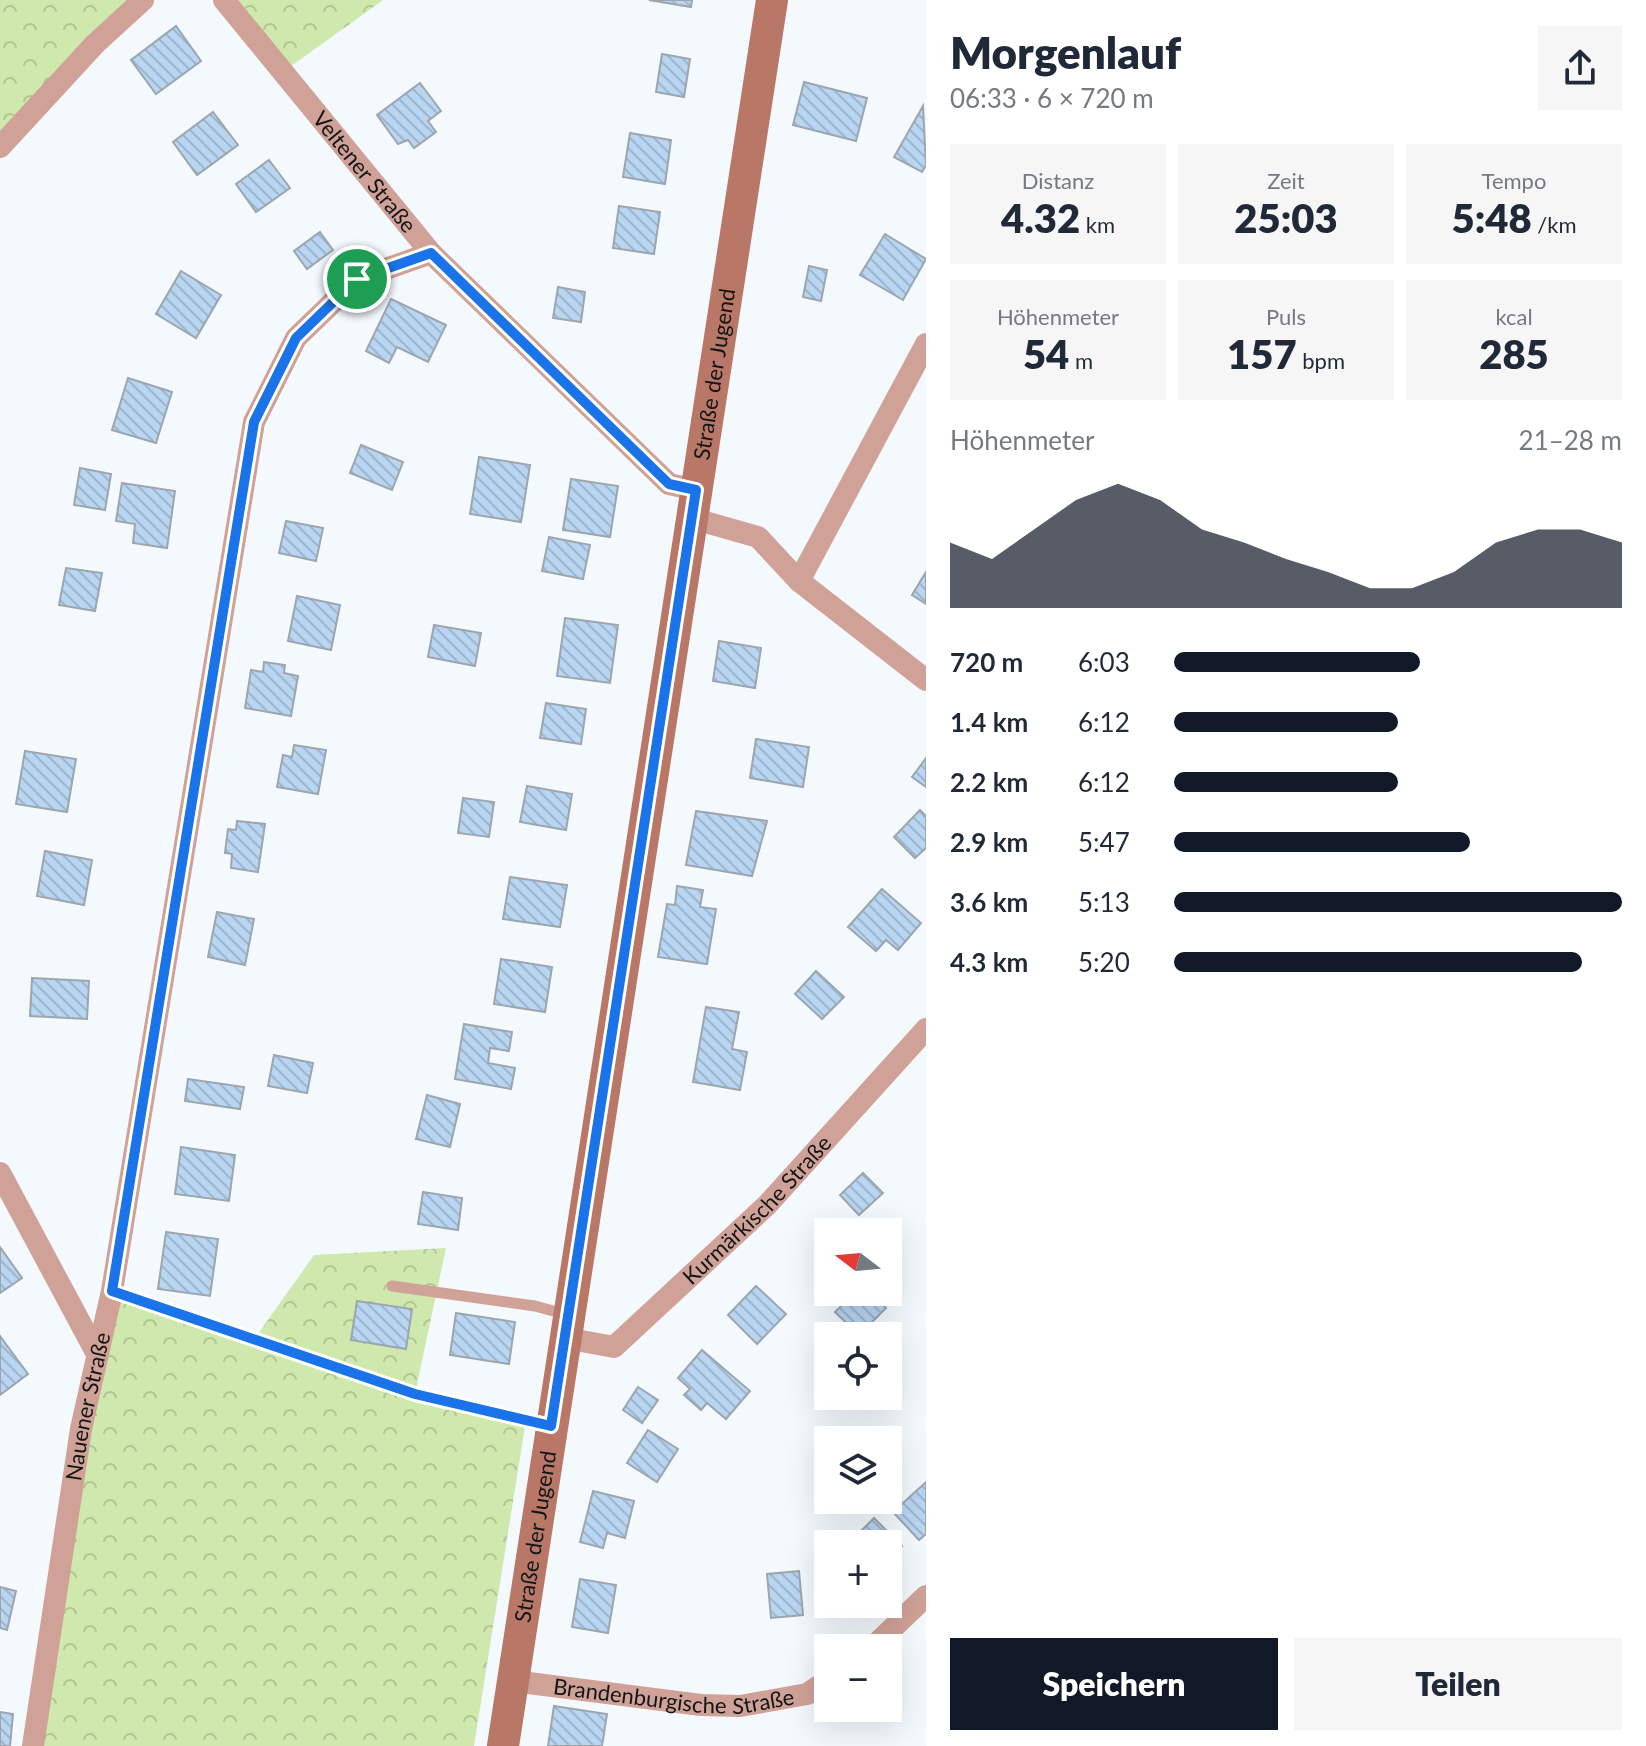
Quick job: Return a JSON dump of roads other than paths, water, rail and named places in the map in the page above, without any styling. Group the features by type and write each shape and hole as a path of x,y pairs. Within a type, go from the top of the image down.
{"street":[{"path":"0,147 95,44 143,0"},
{"name":"Veltener Straße","path":"224,0 431,253 669,484 694,504 758,537 799,581 926,680"},
{"name":"Straße der Jugend","path":"503,1746 772,0"},
{"name":"Nauener Straße","path":"33,1746 81,1429 112,1291 254,422 296,338 357,279 431,253"},
{"path":"799,581 926,344"},
{"name":"Kurmärkische Straße","path":"567,1326 614,1347 768,1204 926,1029"},
{"path":"0,1173 97,1354"},
{"path":"887,1634 926,1596"},
{"name":"Brandenburgische Straße","path":"513,1681 701,1705 740,1706 807,1694 814,1689"}],"lane":[{"path":"392,1286 535,1306 567,1326"}]}
